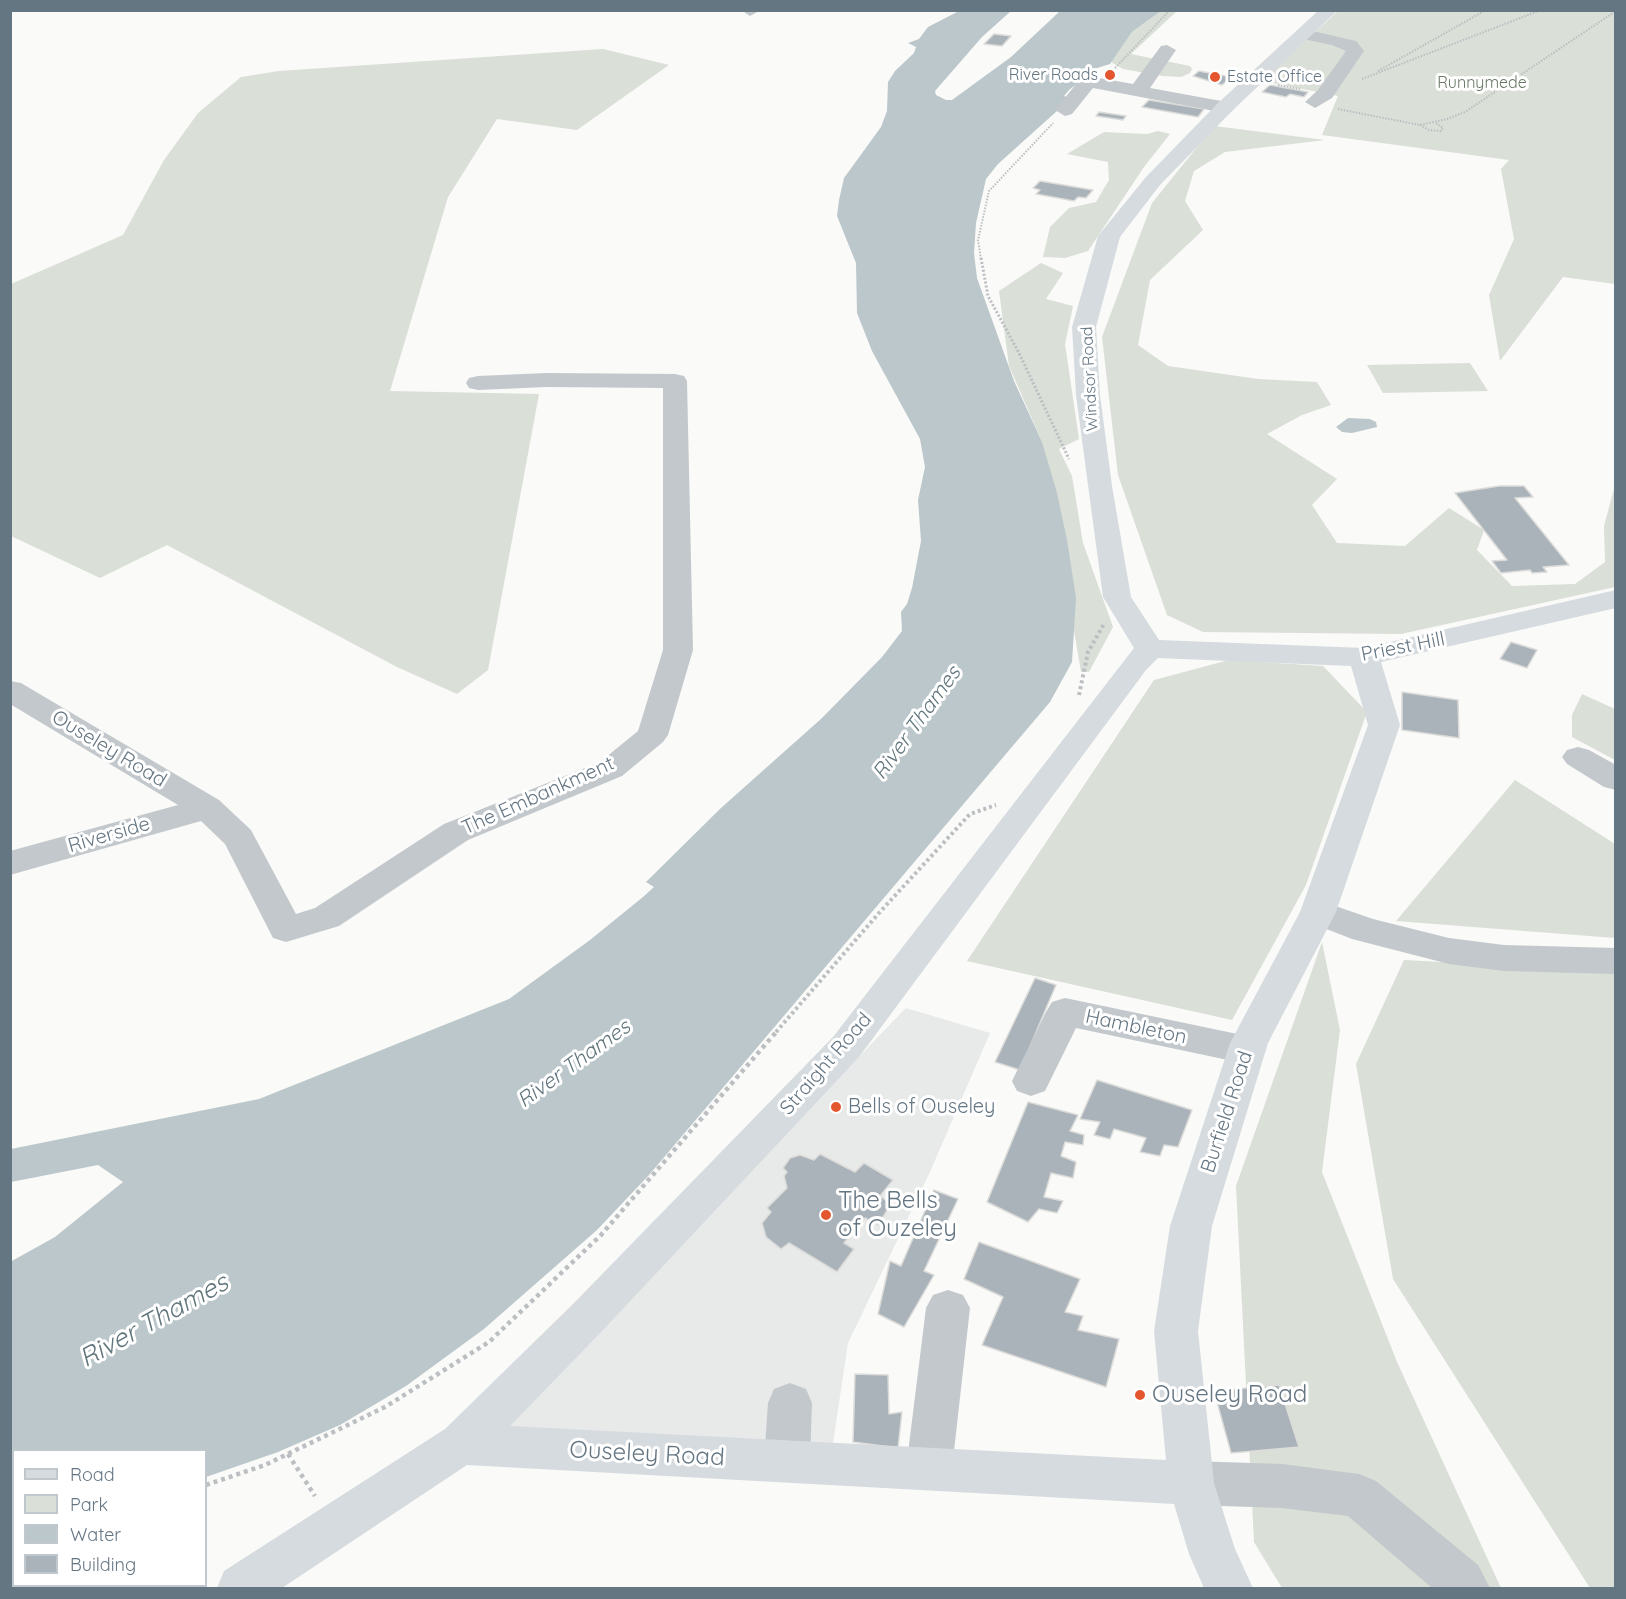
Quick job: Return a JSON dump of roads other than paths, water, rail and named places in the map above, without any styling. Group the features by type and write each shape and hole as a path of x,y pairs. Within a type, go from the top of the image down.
{"main road":[{"name":"Windsor Road","path":"1150,650 1117,597 1099,486 1088,395 1084,327 1109,236 1153,181 1224,106 1330,10"},
{"name":"Priest Hill","path":"1150,650 1364,657 1616,599"},
{"name":"Straight Road","path":"241,1588 461,1443 588,1317 846,1047 1135,664 1150,650"},
{"name":"Burfield Road","path":"1229,1588 1213,1554 1191,1483 1176,1332 1191,1226 1247,1050 1318,912 1384,725 1364,657"},
{"name":"Ouseley Road","path":"461,1443 1191,1483"}],"street":[{"path":"1304,34 1336,40 1350,45 1354,51 1322,96"},
{"path":"1139,89 1167,50"},
{"path":"1065,110 1088,82 1139,89 1224,106"},
{"name":"The Embankment","path":"207,808 239,838 286,929 327,917 456,832 611,769 652,735 678,651 676,373 478,383"},
{"name":"Ouseley Road","path":"10,690 207,808"},
{"path":"1578,757 1616,780"},
{"name":"Riverside","path":"10,863 207,808"},
{"path":"1318,912 1365,930 1449,951 1504,958 1616,961"},
{"name":"Hambleton","path":"1031,1081 1065,1012 1247,1050"},
{"path":"928,1468 948,1308"},
{"path":"787,1461 790,1403"},
{"path":"1191,1483 1282,1486 1359,1496 1461,1581 1466,1588"}],"water":[{"name":"River Thames","path":"959,11 1011,11 982,37 935,91 936,95 952,100 1011,57 1060,11 1161,11 1132,32 1110,64 1097,68 1069,90 1064,96 1069,98 1067,102 998,164 986,179 976,223 974,253 977,278 1014,381 1042,442 1057,493 1076,598 1072,662 1050,702 649,1175 597,1230 484,1329 406,1386 340,1425 278,1452 207,1477 207,1449 12,1449 11,1542 10,1262 55,1237 123,1182 98,1165 11,1182 11,1149 259,1099 509,999 590,940 654,887 646,882 721,808 822,718 882,657 902,631 901,612 907,604 912,588 921,541 918,500 925,467 920,439 872,351 857,313 856,263 837,216 844,178 881,127 887,111 888,82 895,71 914,53 916,47 908,43 919,39 928,27"},
{"path":"1348,418 1370,419 1376,422 1377,427 1352,433 1342,432 1336,427"}],"place":[{"name":"River Roads","path":"1110,75"},
{"name":"Estate Office","path":"1215,77"},
{"name":"Bells of Ouseley","path":"836,1107"},
{"name":"The Bells of Ouzeley","path":"826,1215"},
{"name":"Ouseley Road","path":"1140,1395"}],"park label":[{"name":"Runnymede","path":"1482,83"}]}
